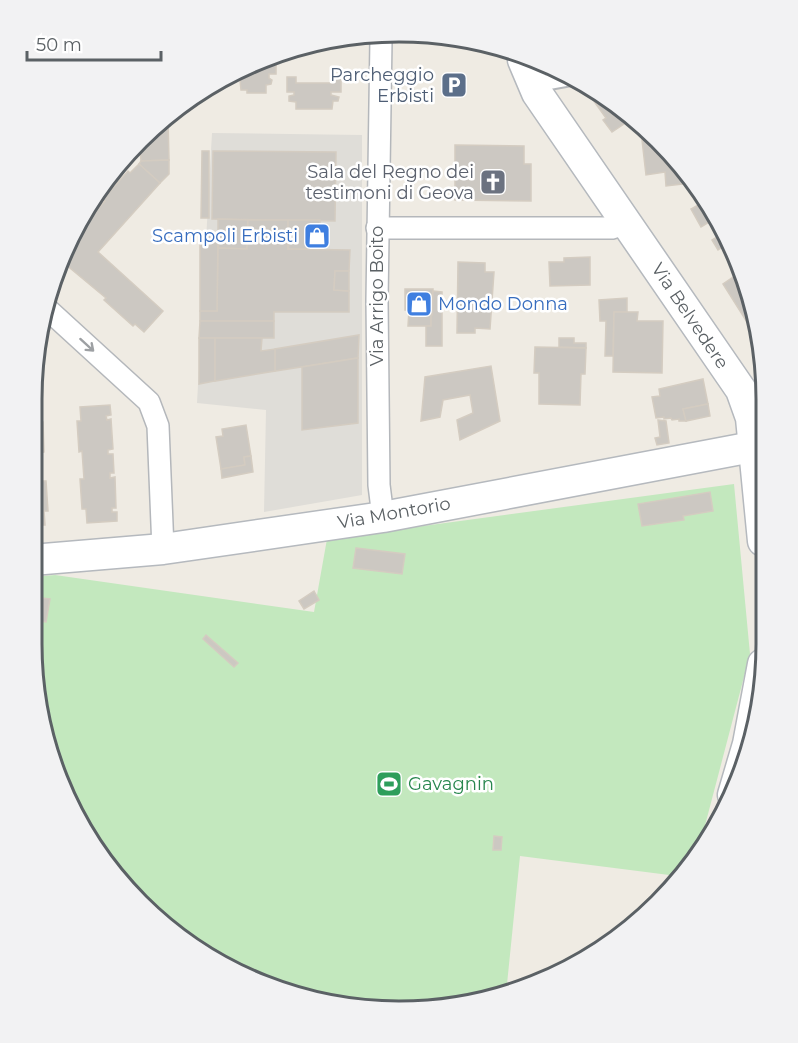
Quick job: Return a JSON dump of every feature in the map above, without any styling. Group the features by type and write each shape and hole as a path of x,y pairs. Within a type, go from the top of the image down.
{"street":[{"name":"Via Arrigo Boito","path":"381,43 377,228 379,485 383,517"},
{"name":"Via Belvedere","path":"530,67 546,83 627,223 741,390 756,436"},
{"path":"377,228 612,228 627,223"},
{"path":"52,314 149,402 158,426 163,549"},
{"name":"Via Montorio","path":"42,559 163,549 383,517 756,447"}],"lane":[{"path":"546,83 561,81"}],"shaded area":[{"path":"212,133 362,135 362,495 264,512 266,410 197,403"}],"green space":[{"name":"Gavagnin","path":"734,484 750,654 704,829 670,875 520,856 507,984 446,998 399,1001 329,994 262,974 201,941 147,896 102,842 79,802 61,759 45,691 42,576 55,575 314,612 327,539"}],"building":[{"path":"276,64 276,74 269,74 272,80 271,84 266,85 266,93 247,93 247,90 241,90 240,80"},
{"path":"331,76 341,76 341,92 331,92 331,95 339,97 338,101 333,101 332,109 296,109 296,102 289,101 289,96 294,95 294,92 287,92 287,77 296,77 296,83 331,83"},
{"path":"593,99 625,123 612,132 603,120 606,118"},
{"path":"168,127 169,160 141,161 140,154"},
{"path":"642,140 683,184 666,186 665,172 646,175"},
{"name":"Sala del Regno dei testimoni di Geova","path":"455,145 524,146 524,164 531,164 531,201 455,200"},
{"path":"202,151 209,151 209,218 201,218"},
{"path":"213,151 336,152 335,221 212,219"},
{"path":"169,160 169,174 160,183 139,164 141,161"},
{"path":"139,164 160,183 98,252 163,311 144,332 135,324 133,326 104,300 106,298 68,266 90,220 105,201 103,199 128,171 130,173"},
{"path":"698,205 709,222 701,227 691,209"},
{"path":"218,219 248,220 247,249 218,248"},
{"path":"248,220 288,220 288,249 350,250 349,271 335,271 334,290 349,291 349,312 274,312 274,321 200,321 200,311 217,311 218,248 247,249"},
{"path":"288,220 320,220 319,249 288,249"},
{"path":"218,233 217,311 200,311 200,234"},
{"path":"717,237 722,247 718,250 712,240"},
{"path":"590,257 590,285 550,286 549,262 564,262 564,258"},
{"path":"458,262 485,263 485,272 494,272 490,329 475,328 475,333 457,333"},
{"path":"335,271 349,271 349,291 334,290"},
{"path":"734,276 748,323 723,284"},
{"path":"405,289 433,289 431,326 408,326 409,310 405,310"},
{"path":"433,291 442,292 442,346 426,346 426,326 431,326"},
{"path":"627,298 627,312 614,312 613,356 605,356 606,321 600,321 599,300"},
{"path":"614,312 638,312 637,321 663,321 662,373 613,372"},
{"path":"200,321 274,321 274,338 199,338"},
{"path":"359,335 358,358 275,371 275,349"},
{"path":"199,338 215,338 215,381 199,384"},
{"path":"215,338 262,338 261,351 275,349 275,371 215,381"},
{"path":"559,338 574,338 574,343 586,343 586,348 559,347"},
{"path":"535,347 586,348 585,374 581,374 580,405 539,404 539,373 534,373"},
{"path":"358,358 358,423 302,430 302,367"},
{"path":"491,366 500,421 460,440 457,420 473,413 470,395 443,400 440,417 421,421 425,377"},
{"path":"703,379 708,404 683,409 686,421 656,418 652,397 660,396 659,389"},
{"path":"708,404 710,416 686,421 683,409"},
{"path":"110,405 111,415 106,416 107,420 111,419 113,449 108,450 108,454 113,454 114,473 110,473 110,478 115,477 116,508 112,508 112,512 117,512 117,521 87,523 86,509 82,509 80,479 84,479 77,421 81,421 80,407"},
{"path":"658,420 666,421 669,443 657,445 655,438 660,437"},
{"path":"42,422 43,422 44,452 42,453"},
{"path":"246,425 251,456 244,457 245,465 221,469 216,437 223,436 222,429"},
{"path":"251,456 253,472 222,478 221,469 245,465 244,457"},
{"path":"42,481 46,481 48,511 44,511 45,525 42,525"},
{"path":"710,492 713,511 683,516 684,520 642,526 638,504"},
{"path":"356,548 405,554 402,574 353,568"},
{"path":"314,591 319,600 304,609 299,601"},
{"path":"42,598 50,599 46,622 42,621"},
{"path":"206,635 238,663 234,667 203,639"},
{"path":"494,836 502,837 501,850 493,850"}],"place":[{"name":"Parcheggio Erbisti","path":"454,85"},
{"name":"Sala del Regno dei testimoni di Geova","path":"493,182"},
{"name":"Scampoli Erbisti","path":"317,236"},
{"name":"Mondo Donna","path":"419,304"},
{"name":"Gavagnin","path":"389,784"}]}
